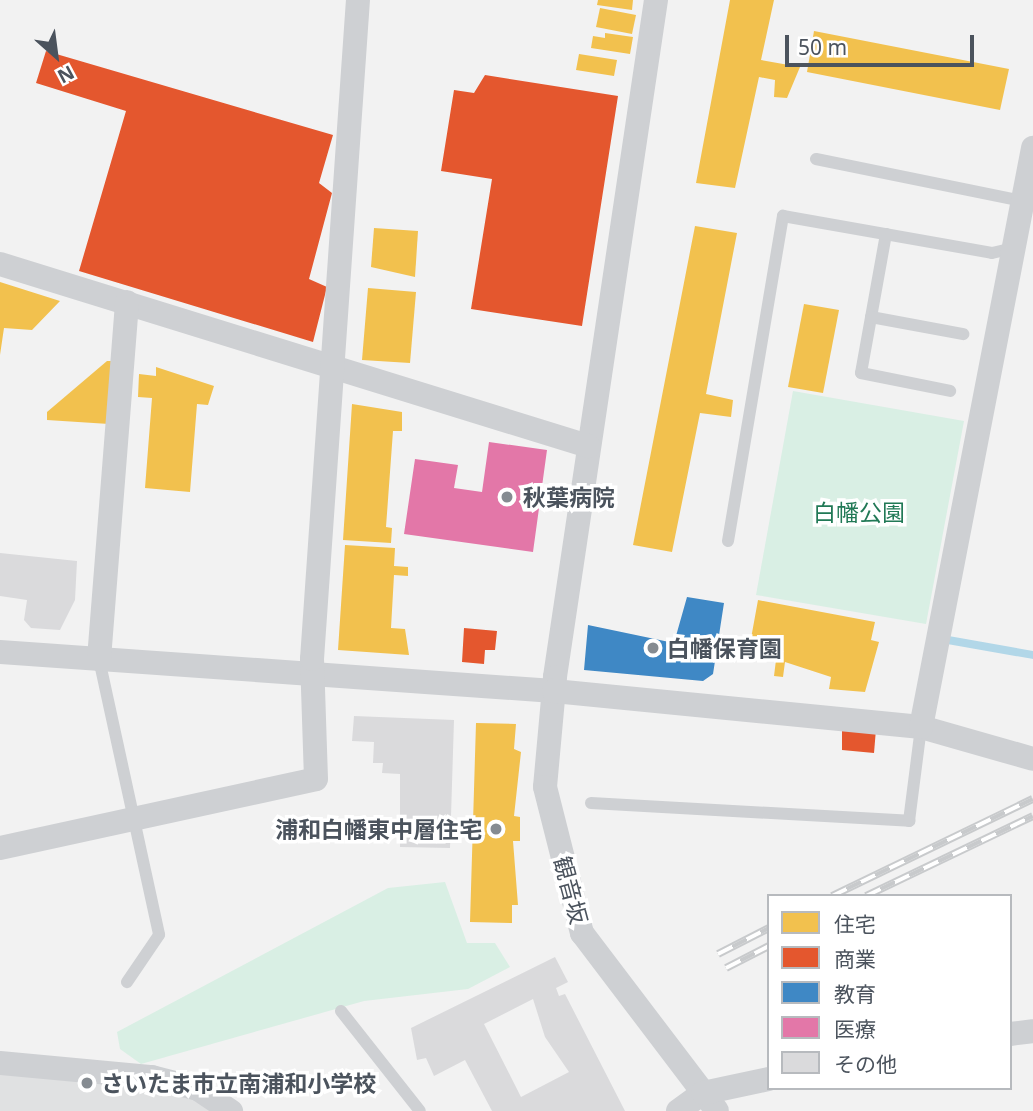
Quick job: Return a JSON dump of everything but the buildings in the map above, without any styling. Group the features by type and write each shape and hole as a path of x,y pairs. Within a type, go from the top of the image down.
{"street":[{"path":"0,848 316,779 311,674 358,0"},
{"name":"観音坂","path":"656,0 649,82 588,446 554,691 545,787 582,933 710,1102"},
{"path":"921,727 1023,250 1023,201 1033,148"},
{"path":"0,264 588,446"},
{"path":"99,659 127,302"},
{"path":"0,652 554,691 921,727 1033,759"},
{"path":"1012,1034 1033,1031"},
{"path":"0,1063 152,1077 198,1088 231,1111"},
{"path":"678,1111 767,1080"}],"lane":[{"path":"816,159 1023,201"},
{"path":"728,541 783,216 997,254 1023,250"},
{"path":"886,234 861,373 950,391"},
{"path":"871,317 963,334"},
{"path":"99,659 131,820 159,935 127,982"},
{"path":"591,803 909,821 921,727"},
{"path":"341,1011 420,1111"}],"shaded area":[{"name":"さいたま市立南浦和小学校","path":"0,1063 152,1077 231,1111 0,1111"}],"green space":[{"name":"白幡公園","path":"793,391 964,421 926,624 756,595"},
{"path":"445,882 467,943 495,943 510,967 468,989 364,1001 141,1064 120,1049 117,1032 388,888"}],"waterway":[{"path":"948,640 1033,655"}],"railway":[{"path":"836,894 1033,799"},
{"path":"870,894 1033,816"},
{"path":"718,954 767,929"},
{"path":"726,968 767,947"}],"place":[{"name":"秋葉病院","path":"507,497"},
{"name":"白幡保育園","path":"653,648"},
{"name":"浦和白幡東中層住宅","path":"496,829"},
{"name":"さいたま市立南浦和小学校","path":"87,1083"}]}
